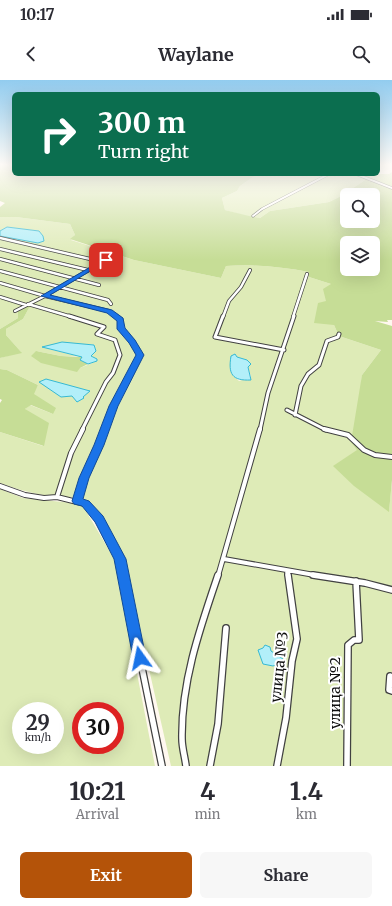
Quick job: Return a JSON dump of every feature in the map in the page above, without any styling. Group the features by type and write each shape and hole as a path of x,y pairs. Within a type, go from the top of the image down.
{"street":[{"path":"253,216 262,209 287,196"},
{"path":"0,238 36,245 42,248 103,262"},
{"path":"0,249 88,270"},
{"path":"15,311 45,296 114,256"},
{"path":"0,260 99,284"},
{"path":"250,270 241,287 229,301 215,337 284,350"},
{"path":"0,271 108,300 111,304"},
{"path":"186,766 182,740 184,696 189,669 203,619 224,559 259,436 268,392 284,350 307,274"},
{"path":"0,283 45,296 109,311 121,320 121,329 133,342 140,355 113,406 99,445 84,478 77,501"},
{"path":"0,297 104,327 97,334 115,340 120,355 113,373 106,382 71,452 57,497"},
{"path":"295,415 301,385 310,369 319,365 327,341 338,337 339,334"},
{"path":"287,410 328,431 348,435 364,450 374,455 392,457"},
{"path":"0,486 25,496 44,498 57,497 77,501 85,504 99,519 120,559 162,766"},
{"path":"224,559 287,571 356,581 392,590"},
{"name":"улица №3","path":"277,766 286,718 292,661 297,639 287,571"},
{"name":"улица №2","path":"347,766 348,645 354,640 359,640 356,620 356,581"},
{"path":"210,766 218,724 226,628"},
{"path":"390,676 389,690 392,691"}],"green space":[{"path":"0,196 226,196 222,198 225,210 260,218 270,211 329,202 340,196 340,228 380,228 380,196 392,196 392,320 387,320 388,322 375,321 392,326 392,480 389,512 354,486 333,466 357,450 351,442 362,375 381,350 339,336 334,325 314,323 318,303 326,301 323,289 331,284 309,277 309,272 278,267 247,265 226,266 221,278 134,260 70,239 75,235 70,224 16,217 0,217 0,207 5,203 0,201"},
{"path":"226,196 340,196 329,202 270,211 260,218 249,217 225,210 222,198"},
{"path":"0,217 16,217 70,224 75,235 71,240 134,260 221,278 226,266 268,266 309,272 309,277 331,284 334,325 339,336 381,350 362,375 357,450 389,511 392,480 392,766 171,766 124,559 102,518 82,497 60,497 40,494 0,483 0,432 43,446 25,409 30,405 53,414 33,394 38,385 7,370 0,369 0,358 21,352 6,335 6,329 23,319 29,308 36,303 18,311 18,318 0,329 0,236 38,243 39,231 7,227 0,231","holes":["90,344 94,345 96,351 91,357 97,361 80,368 36,351 61,356 77,356 49,349","237,357 247,360 251,364 248,367 251,377 239,381 231,372"]},
{"path":"38,301 29,308 23,319 6,329 6,335 22,353 0,358 0,329 18,318 18,311"},
{"path":"36,351 61,356 83,357 80,360 88,364 80,368 77,372 41,363 31,356"},
{"path":"0,369 7,370 38,385 34,394 56,408 53,414 31,405 25,409 49,423 44,446 0,432 0,403 2,400 0,399"},
{"path":"0,489 23,498 73,503 83,506 115,560 155,766 0,766"}],"water":[{"path":"7,227 39,231 43,236 44,241 38,243 0,236 0,231"},
{"path":"62,342 94,345 96,351 91,356 97,359 97,361 88,364 80,360 82,357 42,347"},
{"path":"235,354 237,357 247,360 251,364 248,367 251,380 236,378 231,372 231,356"},
{"path":"46,379 90,391 83,397 84,398 77,402 72,396 61,397 39,382"},
{"path":"265,645 270,647 271,651 286,661 273,666 263,664 258,650 263,648"}],"route":[{"path":"106,260 45,296 109,311 121,320 121,329 133,342 140,355 113,406 99,445 84,478 77,501 85,504 99,519 120,559 140,658"}]}
